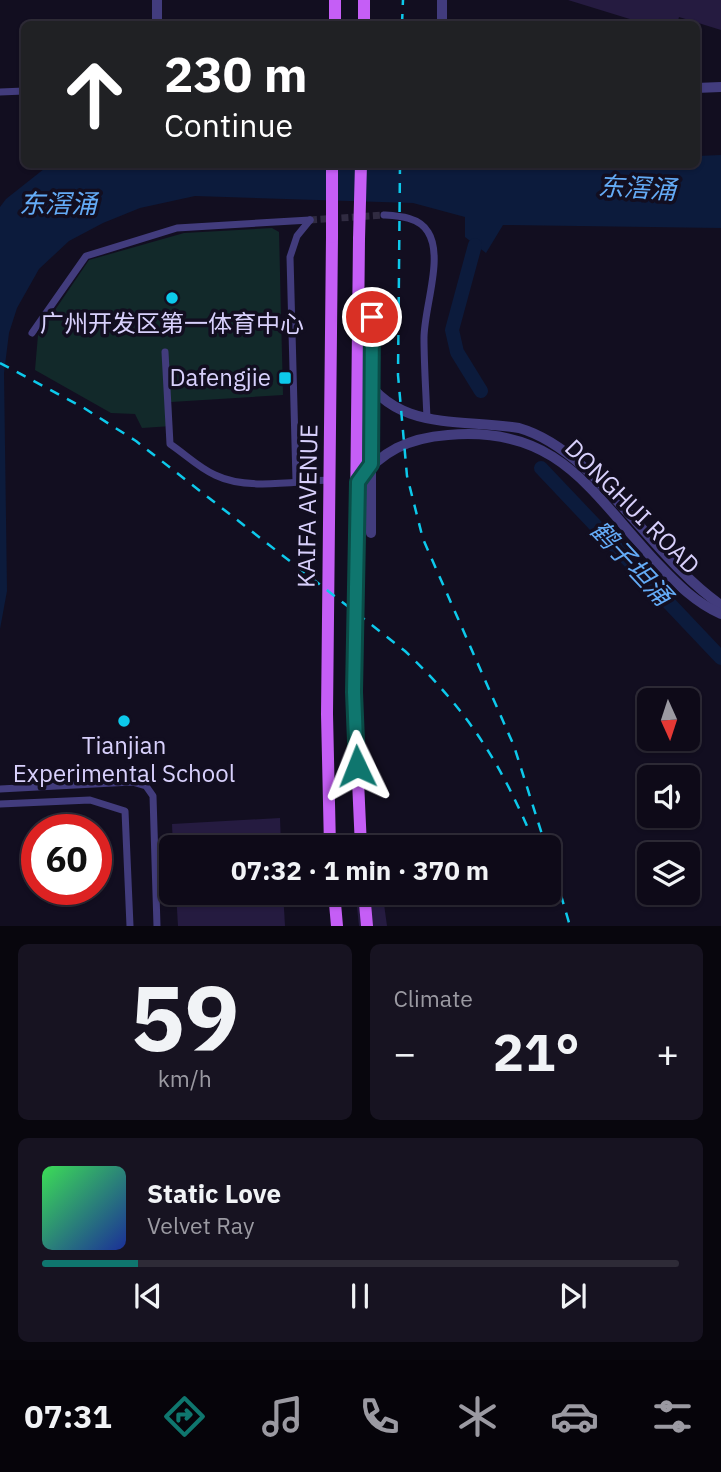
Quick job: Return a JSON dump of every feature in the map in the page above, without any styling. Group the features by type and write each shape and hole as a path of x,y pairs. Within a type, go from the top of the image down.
{"main road":[{"path":"335,0 335,21"},
{"path":"364,0 364,21"},
{"name":"KAIFA AVENUE","path":"331,835 327,714 332,168"},
{"name":"KAIFA AVENUE","path":"360,168 354,692 360,835"},
{"path":"335,905 337,926"},
{"path":"365,905 367,926"}],"street":[{"path":"157,21 158,0"},
{"path":"442,0 442,21"},
{"path":"700,88 721,87"},
{"path":"0,92 21,91"},
{"path":"384,215 411,219 422,225 432,240 433,268 424,337 427,419"},
{"path":"33,333 86,256 177,228 310,220 297,236 289,269 296,481"},
{"path":"371,533 372,317"},
{"path":"165,352 170,444 214,475 225,479 252,483 330,480"},
{"name":"DONGHUI ROAD","path":"359,369 371,386 398,410 427,419 519,428 551,441 568,452 675,567 721,605"},
{"name":"DONGHUI ROAD","path":"358,482 371,464 396,446 441,435 505,436 538,447 563,461 688,593 721,614"},
{"path":"0,789 132,782 146,786 153,796 157,926"},
{"path":"0,804 90,800 125,811 130,926"}],"green space":[{"name":"广州开发区第一体育中心","path":"272,228 279,232 283,395 171,402 172,426 142,428 135,414 111,413 35,370 38,335 89,260 184,233"}],"water":[{"name":"东滘涌","path":"721,155 721,228 503,225 486,253 465,237 465,217 413,203 195,196 140,208 69,241 39,269 17,308 9,333 4,373 7,591 0,629 0,207 6,199 45,168 700,168 700,156"}],"building":[{"path":"568,0 721,0 721,30 700,24 700,21 679,17 678,21 636,21"},
{"path":"280,818 281,835 172,835 172,824"},
{"path":"177,905 284,905 285,926 178,926"},
{"path":"384,905 387,926 359,926 357,907"}],"waterway":[{"name":"鹤子坦涌","path":"475,245 452,330 457,352 481,391"},
{"name":"鹤子坦涌","path":"541,468 721,658"}],"tunnel":[{"path":"310,220 384,215"}],"railway":[{"path":"402,21 403,0"},
{"path":"400,168 398,375 407,476 423,539 514,746 542,835"},
{"path":"0,363 84,408 136,441 405,651 448,696 482,742 497,765 531,835"},
{"path":"561,895 570,926"}],"place":[{"name":"广州开发区第一体育中心","path":"172,298"},
{"name":"Dafengjie","path":"285,378"},
{"name":"Tianjian Experimental School","path":"124,721"}],"route":[{"path":"357,766 354,692 358,482 371,464 372,317"}]}
